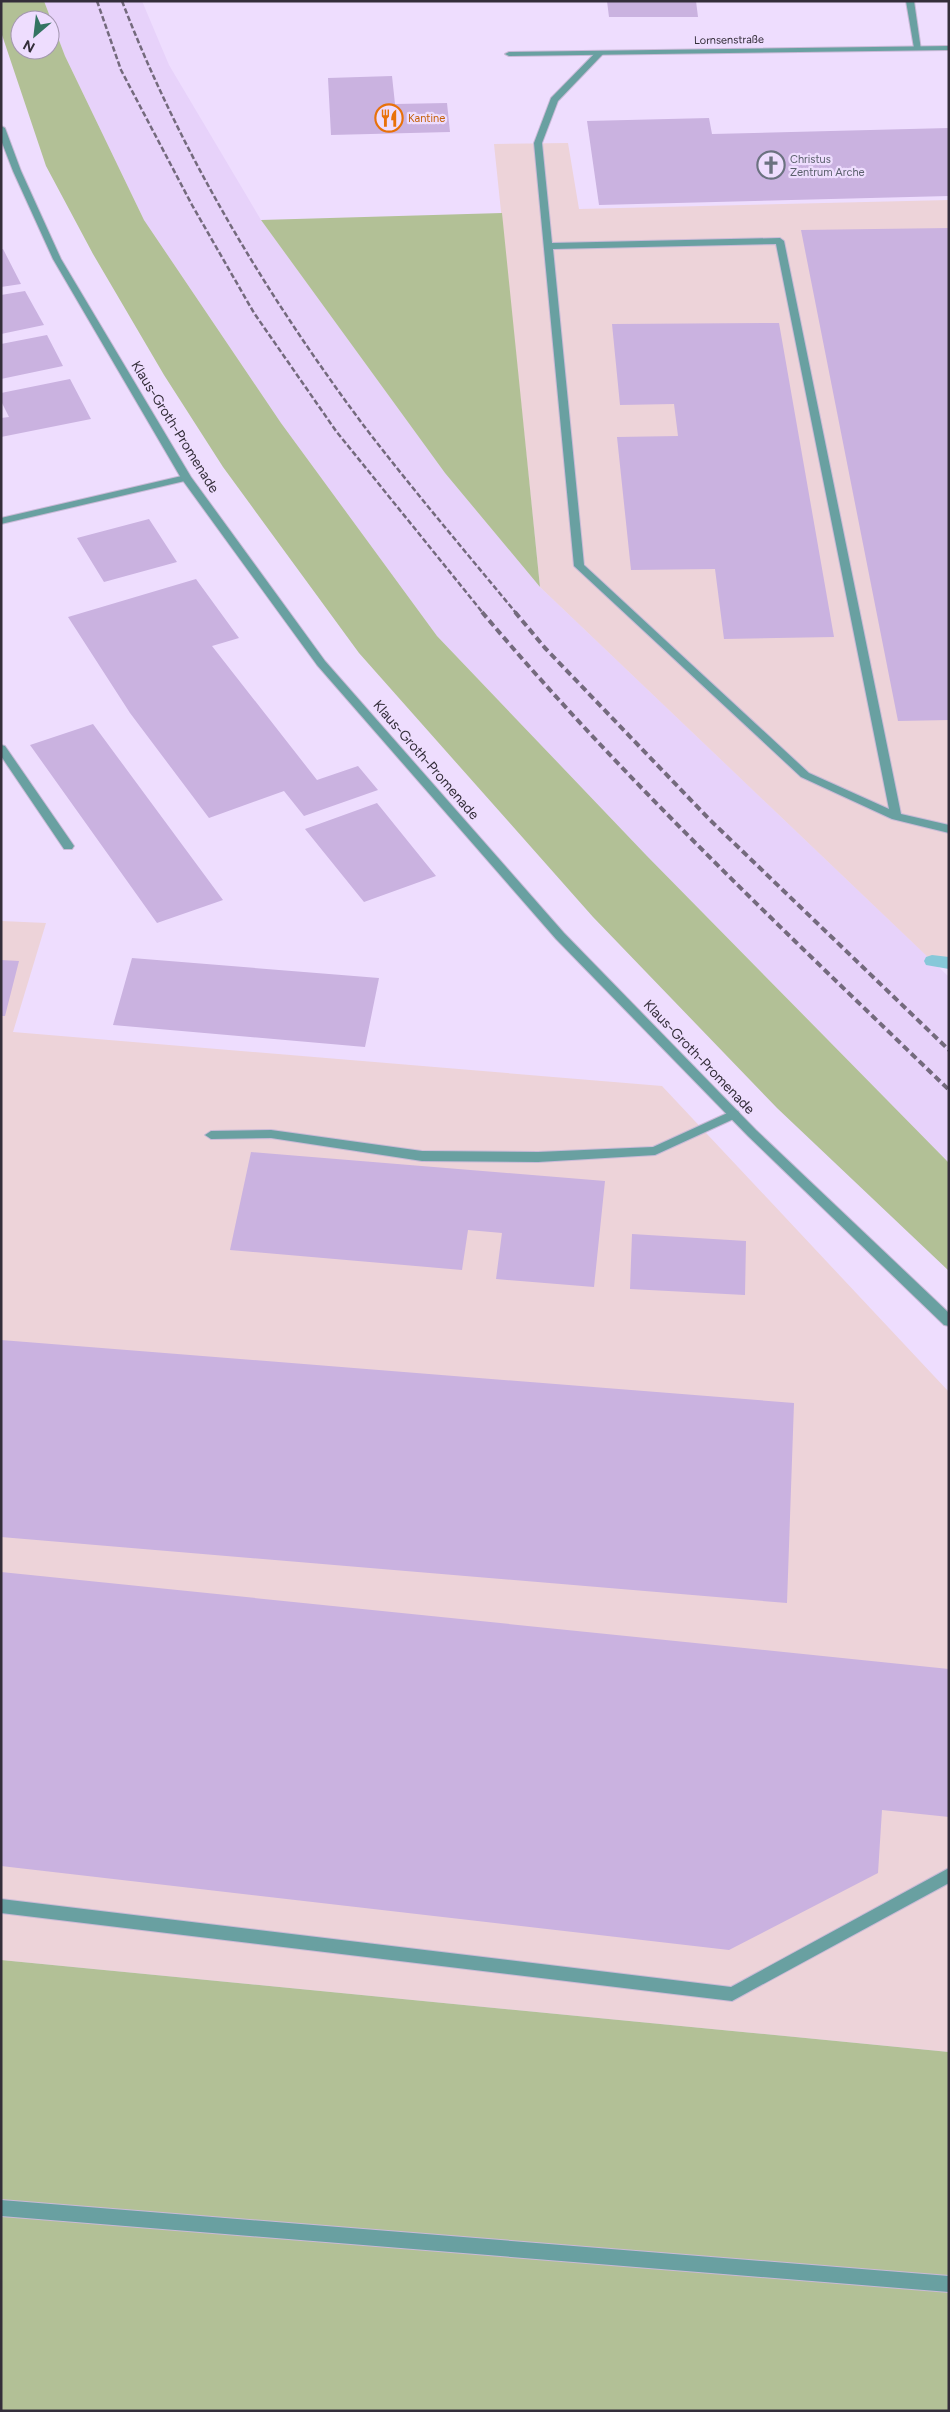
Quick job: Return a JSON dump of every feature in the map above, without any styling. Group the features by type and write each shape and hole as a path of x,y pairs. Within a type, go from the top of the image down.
{"street":[{"path":"910,1 918,48"},
{"name":"Lornsenstraße","path":"509,54 949,48"},
{"path":"600,53 554,100 538,143 579,566 805,775 896,816 949,829"},
{"name":"Klaus-Groth-Promenade","path":"1,128 17,171 57,259 186,478 321,663 560,936 734,1114 949,1321"},
{"path":"548,246 780,241 896,816"},
{"path":"1,520 186,478"},
{"path":"1,748 68,846"},
{"path":"211,1135 271,1134 422,1156 548,1156 655,1151 734,1114"},
{"path":"1,1906 732,1994 949,1875"},
{"path":"1,2208 949,2284"}],"shaded area":[{"path":"44,1 142,1 169,65 261,220 445,473 540,587 949,977 949,1163 647,856 437,636 281,423 144,220 65,56 60,43 60,10 47,10"},
{"path":"568,143 579,209 949,200 949,963 932,961 540,587 494,144"},
{"path":"1,921 46,923 13,1032 662,1086 949,1392 949,2052 1,1960"}],"green space":[{"path":"1,1 44,1 47,10 10,10 10,59 1,32"},
{"path":"60,43 144,220 281,423 437,636 647,856 949,1163 949,1271 777,1108 593,917 359,653 223,467 164,375 93,254 46,166 10,60 60,60"},
{"path":"502,213 540,587 445,473 261,220"},
{"path":"1,1960 949,2052 949,2411 1,2411"}],"building":[{"path":"607,1 696,1 698,17 609,17"},
{"name":"Kantine","path":"392,76 395,104 447,103 450,132 331,135 328,78"},
{"name":"Christus Zentrum Arche","path":"709,118 712,134 949,128 949,196 599,205 587,121"},
{"path":"949,228 949,720 898,721 801,230"},
{"path":"1,249 3,249 21,284 1,287"},
{"path":"25,291 44,325 1,334 1,295"},
{"path":"779,323 834,637 724,639 715,569 631,570 617,437 678,436 674,404 620,405 612,324"},
{"path":"47,335 63,366 1,379 1,344"},
{"path":"70,379 91,419 1,437 1,418 9,417 1,401 1,393"},
{"path":"149,519 177,562 104,582 77,538"},
{"path":"196,579 239,638 212,646 317,780 358,766 378,790 304,816 284,791 209,818 130,713 68,617"},
{"path":"93,724 223,900 157,923 30,745"},
{"path":"377,803 436,876 364,902 305,829"},
{"path":"132,958 379,978 365,1047 113,1025"},
{"path":"1,960 19,961 5,1016 1,1016"},
{"path":"251,1152 605,1181 594,1287 496,1279 502,1233 468,1230 462,1270 230,1250"},
{"path":"632,1234 746,1241 745,1295 630,1289"},
{"path":"1,1340 794,1403 787,1603 1,1537"},
{"path":"1,1572 949,1669 949,1817 882,1810 878,1873 729,1950 1,1866"}],"waterway":[{"path":"932,961 949,963"}],"railway":[{"path":"97,1 121,70 192,205 254,313 336,431 483,613"},
{"path":"122,1 145,57 198,168 228,221 293,326 364,426 516,613"},
{"path":"482,612 593,737 651,798 769,916 949,1090"},
{"path":"515,612 545,648 710,820 949,1050"}],"place":[{"name":"Kantine","path":"389,118"},
{"name":"Christus Zentrum Arche","path":"771,165"}]}
